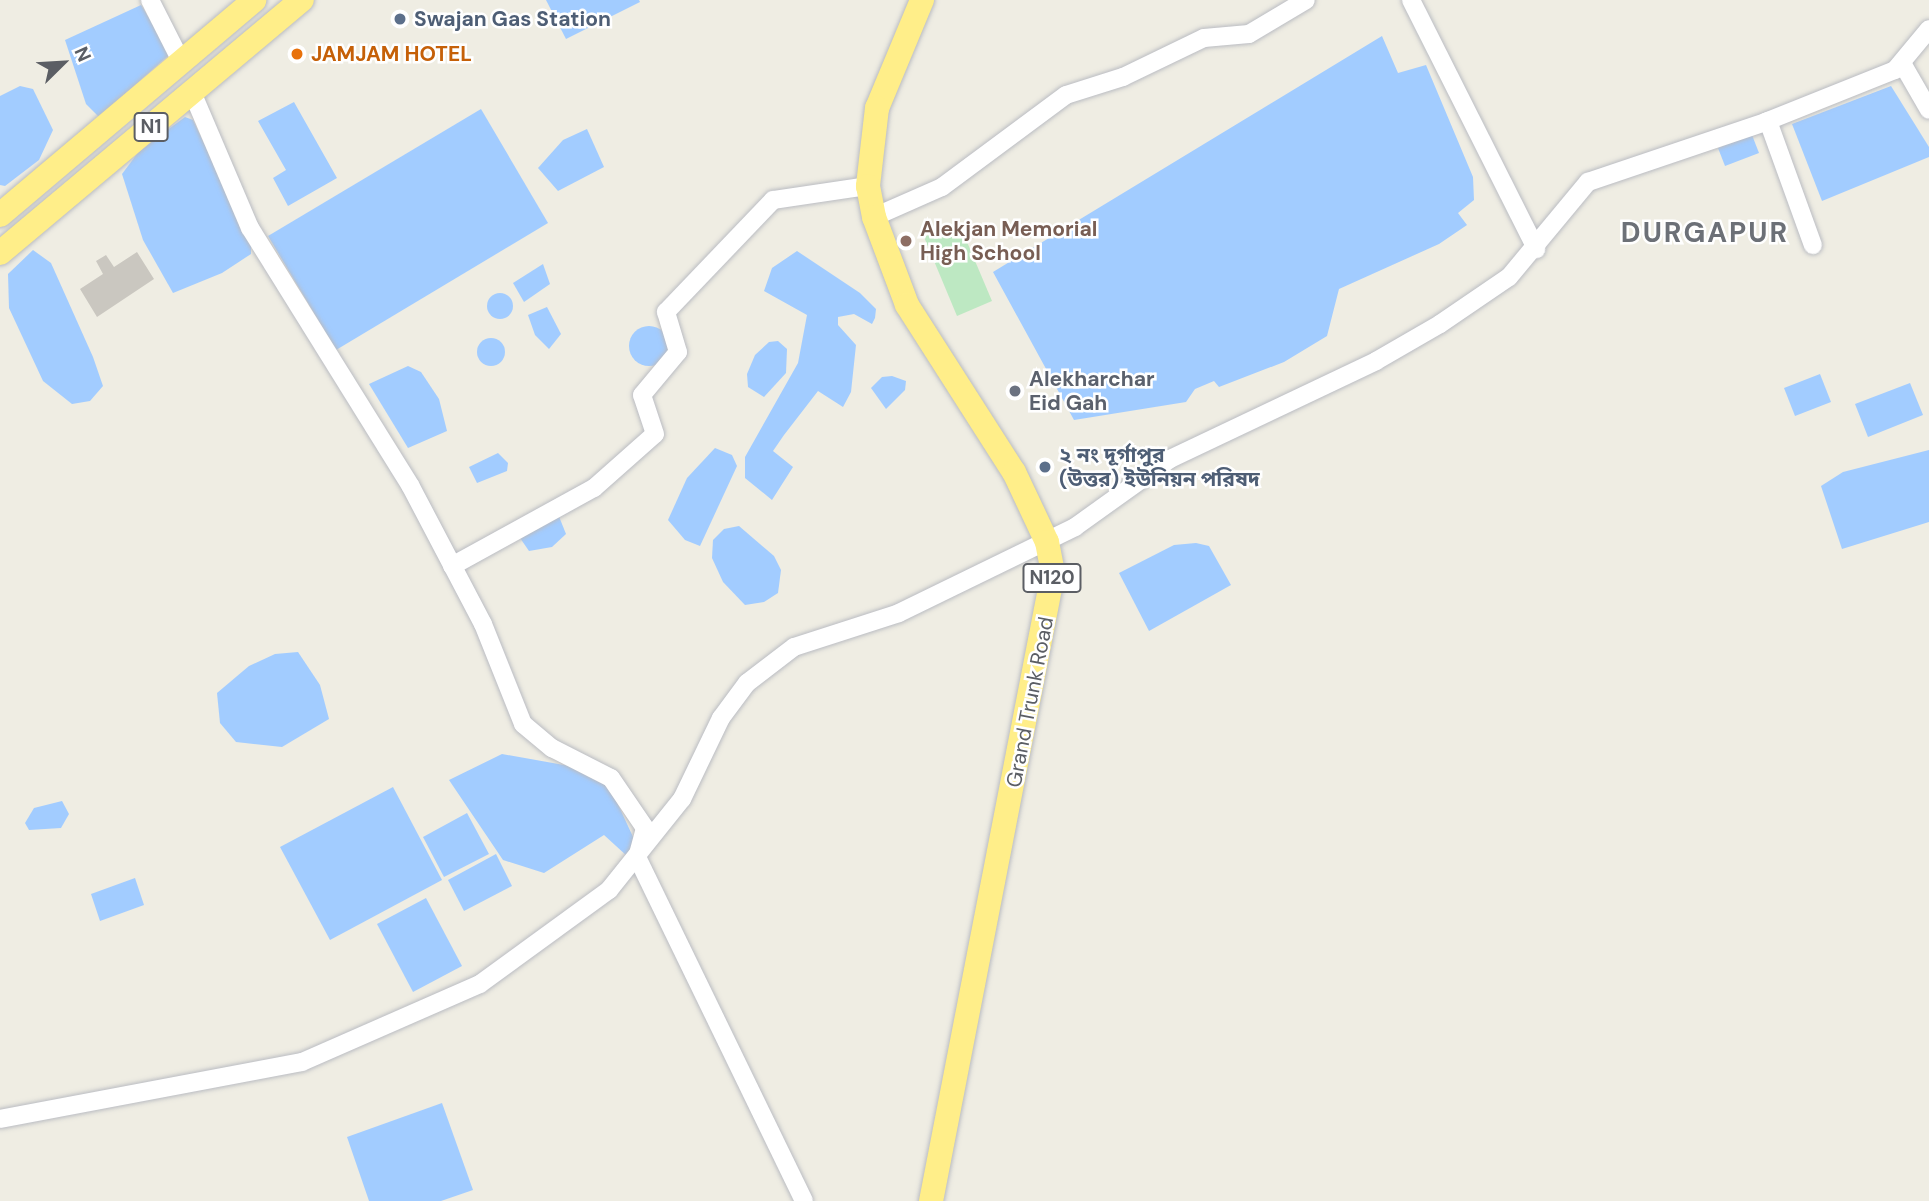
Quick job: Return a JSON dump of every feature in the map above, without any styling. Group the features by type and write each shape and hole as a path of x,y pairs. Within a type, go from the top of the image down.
{"highway":[{"name":"N1","path":"0,215 254,0"},
{"name":"N1","path":"0,253 302,0"},
{"name":"Grand Trunk Road","path":"922,0 877,108 868,186 874,217 907,305 1014,472 1048,542 1053,573 1049,605 931,1201"}],"street":[{"path":"150,0 181,61"},
{"path":"874,217 942,187 1066,95 1123,77 1204,37 1249,34 1306,0"},
{"path":"1411,0 1536,249"},
{"path":"0,1119 302,1062 355,1043 480,984 609,891 682,799 721,718 756,676 794,647 899,613 1048,542 1170,459 1376,361 1440,324 1509,277 1536,249 1588,182 1768,121 1895,70 1929,29"},
{"path":"1902,62 1929,110"},
{"path":"192,92 250,228 379,430 452,566 517,699 523,724 552,748 611,778 645,828 637,857 804,1201"},
{"path":"1768,121 1814,245"},
{"path":"452,566 594,488 655,434 642,395 678,352 666,312 773,200 868,186"}],"green space":[{"path":"959,223 992,301 957,316 924,237"}],"water":[{"path":"546,0 639,0 640,2 566,39"},
{"path":"141,5 171,53 99,117 86,104 65,40"},
{"path":"1382,36 1398,73 1426,65 1473,177 1474,200 1458,213 1467,225 1439,244 1339,289 1327,336 1284,362 1219,387 1214,381 1195,389 1186,402 1074,420 993,272"},
{"path":"20,86 33,89 53,130 39,160 5,186 0,185 0,96"},
{"path":"1891,86 1929,147 1929,157 1822,201 1792,124"},
{"path":"294,102 337,178 288,206 273,178 286,170 258,121"},
{"path":"481,109 548,223 336,350 268,236"},
{"path":"185,117 193,120 251,243 251,254 222,273 173,293 143,240 122,174 140,150"},
{"path":"587,129 604,167 558,191 538,168 563,140"},
{"path":"1752,135 1759,153 1725,166 1718,148"},
{"path":"33,250 51,263 93,357 103,386 90,401 72,404 43,381 9,308 8,274"},
{"path":"797,251 860,293 876,309 872,324 854,314 838,317 838,325 856,345 851,392 843,407 818,391 784,435 773,451 793,467 772,500 745,478 745,457 798,363 807,315 764,291 772,268"},
{"path":"543,264 550,284 524,302 513,283"},
{"path":"500,293 509,297 513,306 509,315 500,319 491,315 487,306 491,297"},
{"path":"547,307 561,334 549,349 535,335 528,315"},
{"path":"649,326 657,327 663,332 668,338 668,354 663,360 657,365 649,366 641,365 635,360 630,354 629,346 630,338 635,332 641,327"},
{"path":"491,338 501,342 505,352 501,362 491,366 481,362 477,352 481,342"},
{"path":"778,341 787,349 786,373 764,397 748,387 747,374 755,355 769,342"},
{"path":"408,366 421,372 439,399 447,431 408,448 369,384"},
{"path":"1820,374 1831,402 1795,416 1784,388"},
{"path":"892,376 906,381 905,390 886,409 871,388 882,377"},
{"path":"1910,383 1923,415 1868,437 1855,404"},
{"path":"715,448 732,455 737,466 700,546 685,540 668,520 687,478"},
{"path":"1929,450 1929,522 1842,549 1821,486 1843,472"},
{"path":"498,453 508,463 507,471 477,483 469,467"},
{"path":"558,514 566,534 552,547 529,551 518,535"},
{"path":"739,526 774,556 781,570 778,593 764,602 745,605 723,582 712,558 713,540 724,529"},
{"path":"1196,543 1209,546 1231,585 1149,631 1119,573 1174,545"},
{"path":"298,652 320,685 329,719 282,747 236,742 220,723 217,693 249,666 275,654"},
{"path":"502,754 581,768 610,787 634,839 627,856 604,835 544,873 503,860 449,780"},
{"path":"393,787 442,880 330,940 280,847"},
{"path":"62,801 69,814 61,828 29,830 25,823 34,808"},
{"path":"467,813 489,854 444,877 423,837"},
{"path":"496,854 512,886 464,911 448,880"},
{"path":"135,878 144,905 100,921 91,894"},
{"path":"426,898 462,966 413,992 377,924"},
{"path":"442,1103 473,1190 441,1201 369,1201 347,1137"}],"building":[{"path":"137,252 154,279 97,317 80,289 103,274 96,261 106,255 114,267"}],"place":[{"name":"Swajan Gas Station","path":"400,19"},
{"name":"JAMJAM HOTEL","path":"297,54"},
{"name":"Alekjan Memorial High School","path":"906,241"},
{"name":"Alekharchar Eid Gah","path":"1015,391"},
{"name":"২ নং দূর্গাপুর (উত্তর) ইউনিয়ন পরিষদ","path":"1045,467"}],"district":[{"name":"DURGAPUR","path":"1705,233"}]}
